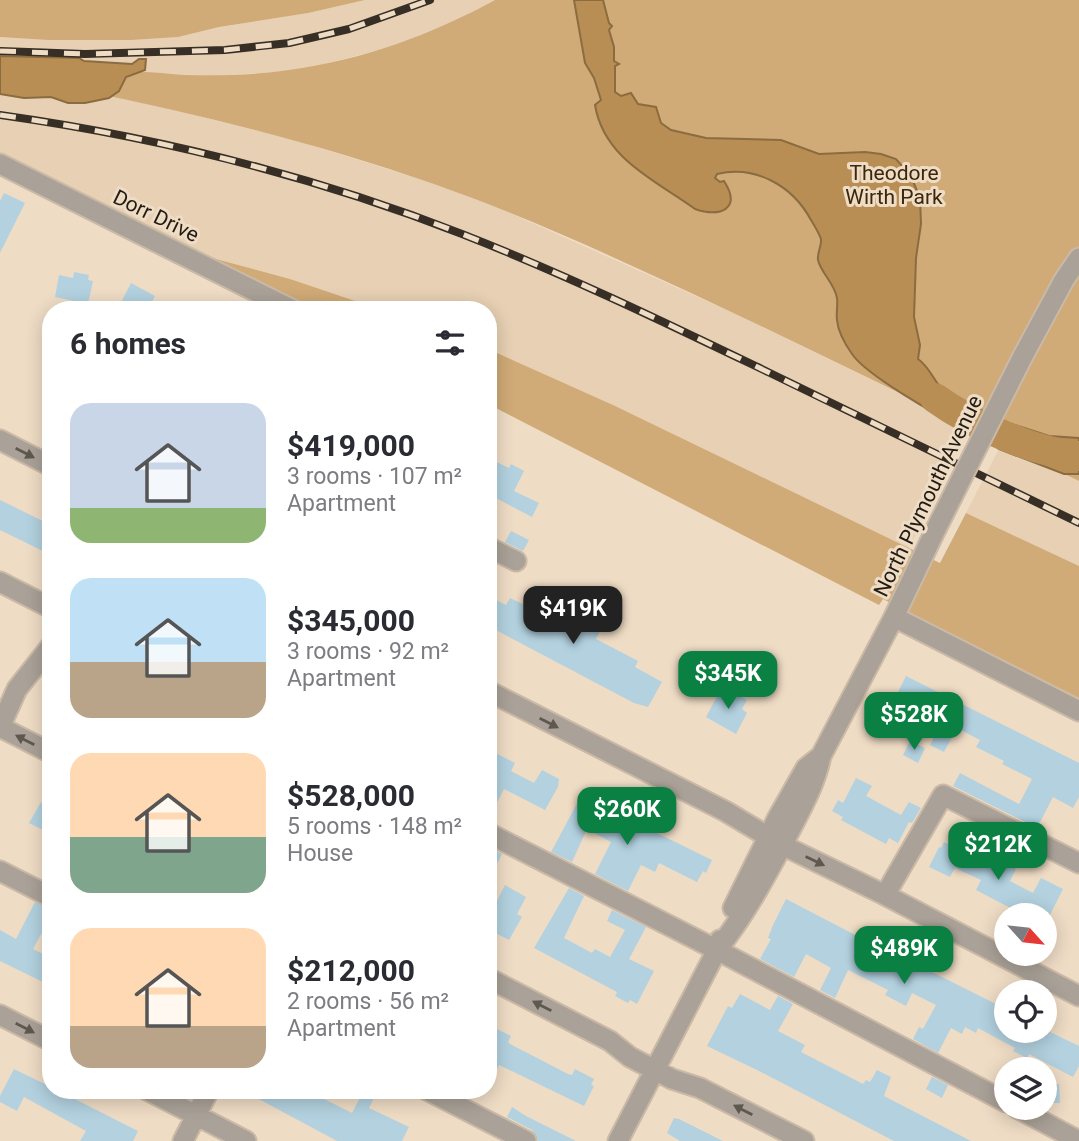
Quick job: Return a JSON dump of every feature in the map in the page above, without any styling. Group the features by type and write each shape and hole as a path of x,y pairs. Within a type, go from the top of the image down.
{"street":[{"name":"Dorr Drive","path":"0,164 275,301"},
{"name":"North Plymouth Avenue","path":"618,1141 717,950 724,925 817,775 821,756 894,617 1023,356 1064,280 1079,258"},
{"path":"0,440 42,461"},
{"path":"497,552 516,561"},
{"path":"0,583 42,604"},
{"path":"894,617 1079,711"},
{"path":"42,658 18,689 0,727 42,748"},
{"path":"497,696 1079,996"},
{"path":"886,895 943,795 1079,863"},
{"path":"497,838 994,1096"},
{"path":"0,871 42,892"},
{"path":"497,983 610,1041 630,1057 655,1070 700,1088 804,1141"},
{"path":"0,1014 42,1036"},
{"path":"165,1099 246,1141"},
{"path":"183,1141 204,1099"},
{"path":"444,1099 526,1141"},
{"path":"1040,1120 1079,1141"}],"shaded area":[{"path":"365,0 495,0 462,18 415,38 320,65 288,71 218,76 155,73 85,91 164,107 298,141 435,184 503,210 738,315 965,425 917,518 923,522 909,548 613,405 497,353 497,301 355,301 290,279 190,252 0,156 0,37 131,40 178,37 219,27 308,13"},
{"path":"574,0 603,0 612,26 609,30 614,47 614,61 619,64 615,66 615,92 621,96 631,93 638,104 656,107 661,123 671,130 706,138 781,140 819,154 865,152 896,159 911,176 920,198 921,224 916,258 914,317 920,345 918,359 944,391 973,409 963,428 872,373 852,354 839,329 836,293 818,260 820,237 803,208 783,188 758,175 745,172 717,174 715,178 720,182 724,181 729,191 729,205 720,211 704,212 695,209 648,178 620,154 600,124 595,105 601,100 594,78 585,63"},
{"path":"0,56 79,58 84,61 132,64 139,59 146,59 145,70 126,77 119,91 109,98 68,103 51,97 24,98 0,94"},
{"path":"1012,424 1049,436 1079,438 1079,474 1064,474 999,449"},
{"path":"1002,443 1079,481 1079,566 966,513"}],"green space":[{"path":"0,0 365,0 178,37 48,40 0,37"},
{"name":"Theodore Wirth Park","path":"495,0 1079,0 1079,481 740,316 499,209 434,184 305,143 217,120 85,91 105,76 121,73 251,74 316,66 369,53 421,35"},
{"path":"190,252 290,279 355,301 286,301"},
{"path":"497,353 613,405 940,563 966,513 1079,566 1079,698 883,599 879,605 497,409"}],"building":[{"path":"4,193 25,203 0,253 0,201"},
{"path":"74,272 89,275 88,280 93,281 89,301 55,297 59,275 73,278"},
{"path":"131,283 155,296 152,301 122,301"},
{"path":"497,462 509,468 511,464 524,471 514,491 539,503 532,517 497,499"},
{"path":"0,500 42,521 42,551 0,530"},
{"path":"511,531 529,540 523,551 505,542"},
{"path":"535,585 551,592 545,604 569,617 575,614 601,629 596,639 638,661 635,667 662,682 648,707 634,703 497,631 497,600 506,605 510,598 525,605"},
{"path":"906,676 1079,763 1079,797 1073,808 1053,797 1037,828 953,786 960,773 1019,804 1032,779 976,747 980,740 957,728 944,752 930,745 945,717 920,705 910,724 888,712"},
{"path":"722,687 747,700 742,709 747,713 736,734 706,717"},
{"path":"910,741 925,748 918,763 903,755"},
{"path":"497,754 515,763 511,771 534,783 542,770 559,779 558,787 545,810 504,789 497,803"},
{"path":"856,778 872,786 866,796 901,815 909,802 921,808 912,823 909,822 898,843 889,838 886,844 841,820 843,817 832,811 838,800 843,803"},
{"path":"580,798 712,860 706,873 703,871 697,882 659,863 655,872 641,865 628,891 595,874 611,842 587,829 572,862 551,852"},
{"path":"41,802 42,802 42,830 29,823"},
{"path":"944,842 989,865 993,857 1016,869 1010,881 1033,893 1041,878 1063,889 1056,903 1001,903 976,890 981,880 955,868 950,877 929,867 939,847 941,848"},
{"path":"497,852 502,854 497,864"},
{"path":"505,885 526,897 517,914 522,917 509,940 497,934 497,901"},
{"path":"569,888 584,896 564,938 592,953 595,949 610,957 625,930 607,921 612,910 646,927 629,959 654,971 637,1004 630,1000 628,1003 615,996 617,992 534,948"},
{"path":"786,899 911,964 912,962 994,1003 994,1037 978,1028 976,1033 965,1027 962,1034 951,1028 938,1053 913,1039 919,1027 923,1029 936,1005 912,993 906,1006 885,995 888,990 848,970 835,998 820,990 831,968 806,954 794,977 760,959 771,939 768,938"},
{"path":"35,902 42,905 42,932 33,949 42,954 42,982 0,961 0,930 16,939"},
{"path":"740,994 770,1010 778,996 793,1004 778,1031 805,1045 801,1052 863,1084 866,1080 870,1082 877,1070 891,1077 884,1096 971,1141 894,1141 707,1046 728,1006 732,1008"},
{"path":"497,1029 511,1036 508,1042 510,1044 568,1074 572,1075 575,1069 594,1079 591,1085 594,1086 584,1106 499,1065 497,1069"},
{"path":"1057,1035 1079,1046 1079,1066 1073,1077 1057,1069 1057,1057 1035,1057 1029,1054 1025,1057 1013,1051 1015,1048 1006,1043 1057,1043"},
{"path":"14,1069 42,1083 42,1099 75,1099 138,1131 133,1141 80,1141 86,1131 24,1097 17,1111 0,1102 0,1096"},
{"path":"932,1077 948,1085 942,1098 926,1089"},
{"path":"1057,1084 1059,1084 1060,1103 1057,1103"},
{"path":"259,1099 324,1099 352,1113 359,1099 374,1099 369,1108 409,1127 402,1141 337,1141"},
{"path":"512,1107 576,1141 538,1141 532,1130 507,1117"},
{"path":"674,1118 723,1141 680,1141 667,1133"}],"waterway":[{"path":"935,398 1004,436 1043,449 1079,456"}],"railway":[{"path":"0,51 85,54 225,50 289,43 349,29 430,0"},
{"path":"0,115 118,135 234,161 349,194 462,234 655,318 1079,523"}]}
